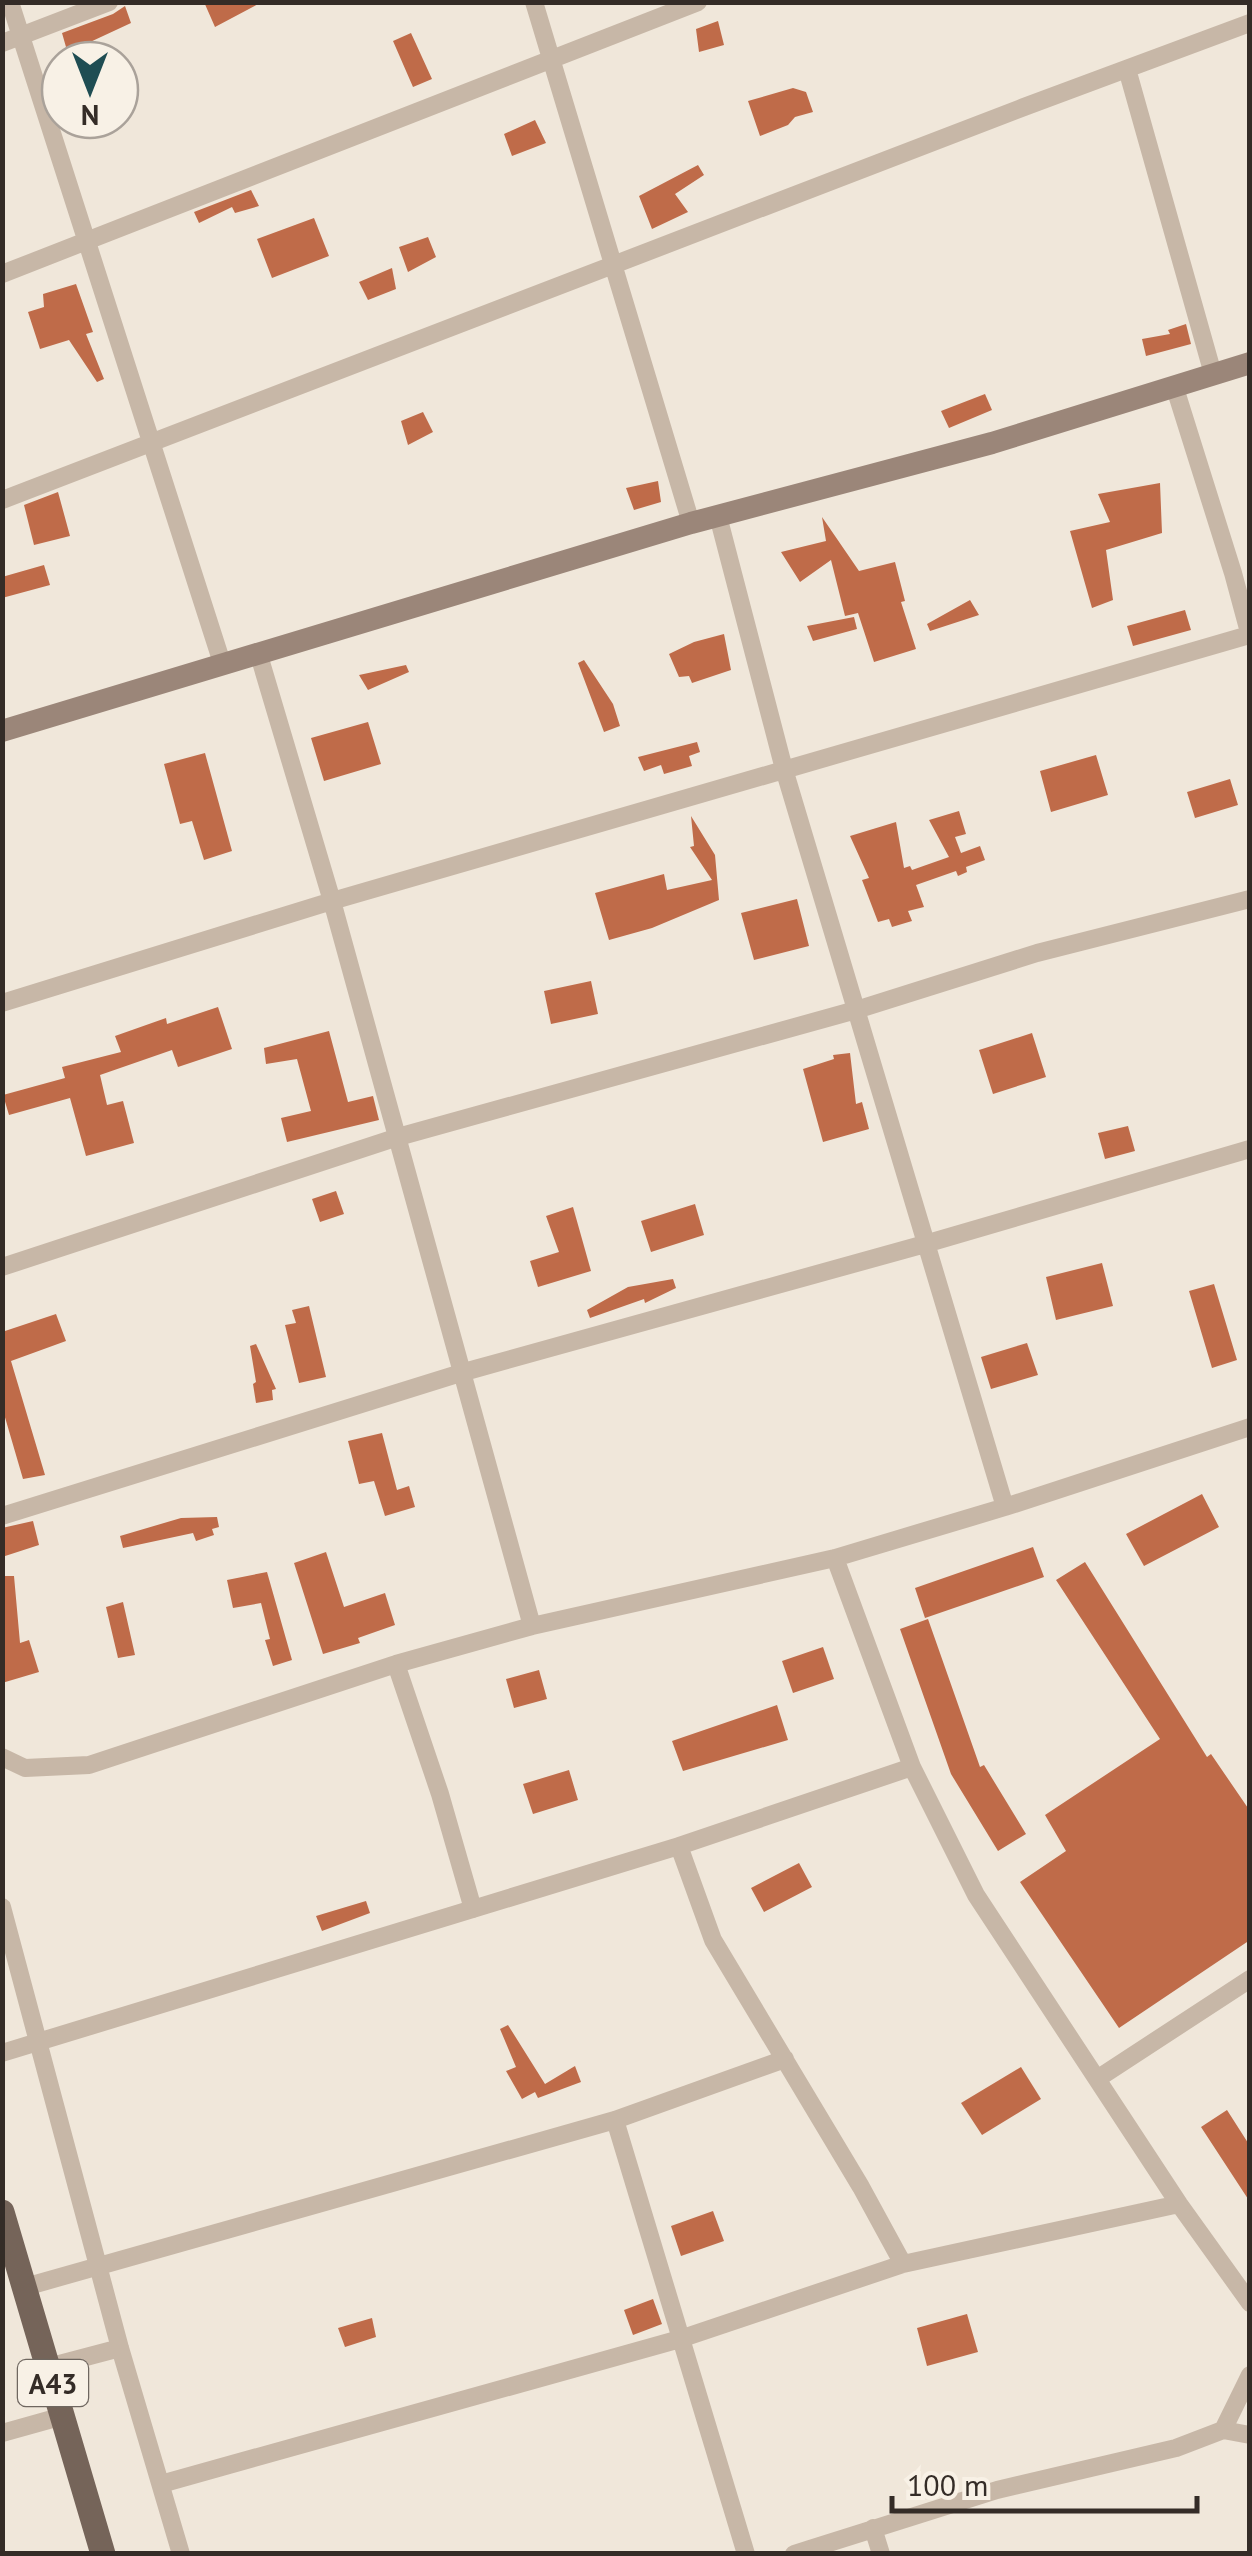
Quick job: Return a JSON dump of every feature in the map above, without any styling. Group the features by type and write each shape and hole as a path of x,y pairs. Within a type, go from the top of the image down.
{"main road":[{"name":"A43","path":"4,2222 102,2554"}],"street":[{"path":"10,2 222,662"},
{"path":"2,43 109,2"},
{"path":"534,2 691,523"},
{"path":"2,274 698,2"},
{"path":"2,500 1250,23"},
{"path":"1127,69 1213,374"},
{"path":"2,732 222,662 691,523 992,442 1250,362"},
{"path":"2,1003 332,901 1249,635 1242,570 1174,385"},
{"path":"718,516 784,769 1004,1507"},
{"path":"258,652 332,901 532,1626"},
{"path":"2,1267 398,1137 856,1010 1036,953 1250,899"},
{"path":"2,1516 464,1372 1250,1150"},
{"path":"2,1758 24,1768 88,1765 396,1664 532,1626 834,1558 1250,1428"},
{"path":"834,1558 912,1767 976,1895 1178,2204 1248,2299"},
{"path":"396,1664 440,1794 472,1909"},
{"path":"2,2052 679,1846 912,1767"},
{"path":"679,1846 713,1940 902,2264"},
{"path":"2,1907 97,2267 182,2554"},
{"path":"1098,2079 1250,1978"},
{"path":"24,2287 614,2120 785,2059"},
{"path":"614,2120 746,2554"},
{"path":"160,2484 680,2339 902,2264 1178,2204"},
{"path":"48,2367 120,2348"},
{"path":"1223,2430 1250,2375"},
{"path":"2,2433 63,2416"},
{"path":"794,2554 998,2490 1176,2448 1223,2430 1250,2435"},
{"path":"873,2528 881,2554"}],"building":[{"path":"204,2 262,2 215,27"},
{"path":"125,6 131,23 94,40 64,40 62,33"},
{"path":"718,21 724,45 699,52 696,29"},
{"path":"411,33 432,79 413,87 393,41"},
{"path":"793,88 806,92 813,112 760,136 748,101"},
{"path":"535,120 546,143 512,156 504,134"},
{"path":"698,165 704,175 675,194 688,212 652,229 639,196"},
{"path":"251,190 259,206 235,213 232,207 199,223 194,212"},
{"path":"314,218 329,256 272,278 257,239"},
{"path":"428,237 436,257 408,272 399,247"},
{"path":"392,268 396,289 368,300 359,282"},
{"path":"76,284 93,332 86,334 104,379 97,382 69,340 40,349 28,312 44,307 43,294"},
{"path":"1186,324 1191,344 1146,356 1142,339 1170,334 1168,330"},
{"path":"985,394 992,410 949,428 941,411"},
{"path":"423,412 433,432 408,445 401,421"},
{"path":"658,481 661,502 634,510 626,488"},
{"path":"1160,483 1162,533 1106,550 1113,600 1092,608 1070,531 1110,522 1098,494"},
{"path":"58,492 70,536 34,545 24,505"},
{"path":"822,517 859,571 895,562 905,601 901,602 916,649 874,662 858,613 845,616 831,560 800,582 781,552 826,541"},
{"path":"44,565 50,585 2,598 2,577"},
{"path":"970,600 979,615 930,631 927,624"},
{"path":"1185,610 1191,630 1133,646 1127,626"},
{"path":"854,617 857,629 813,641 807,626"},
{"path":"724,634 731,670 692,683 689,676 679,677 669,654"},
{"path":"584,660 613,704 620,726 604,732 578,663"},
{"path":"406,665 409,672 368,690 359,675"},
{"path":"368,722 381,764 324,781 311,738"},
{"path":"697,742 700,752 689,756 692,766 664,774 661,765 644,771 638,757"},
{"path":"205,753 232,851 204,860 192,821 180,824 164,764"},
{"path":"1096,755 1108,795 1051,812 1040,771"},
{"path":"1230,779 1238,805 1195,818 1187,792"},
{"path":"959,811 966,834 955,837 961,853 980,846 985,860 966,867 967,872 958,876 956,871 916,885 924,907 908,911 912,921 892,927 889,919 878,922 862,880 869,878 850,836 896,822 904,868 910,866 912,870 949,857 929,820"},
{"path":"691,816 715,855 719,900 652,928 609,940 595,893 664,874 667,890 712,880 690,847 694,846"},
{"path":"797,899 809,946 754,960 741,913"},
{"path":"591,981 598,1014 551,1024 544,991"},
{"path":"218,1007 232,1049 178,1067 172,1050 100,1075 107,1105 123,1101 134,1143 86,1156 70,1098 9,1115 3,1095 65,1078 62,1067 121,1052 115,1036 166,1018 167,1024"},
{"path":"329,1031 348,1102 373,1096 379,1120 287,1142 281,1118 311,1111 297,1059 266,1064 264,1048"},
{"path":"1032,1033 1046,1077 993,1094 979,1050"},
{"path":"850,1053 856,1104 862,1102 869,1129 823,1142 803,1069 834,1059 833,1055"},
{"path":"1128,1126 1135,1151 1105,1159 1098,1133"},
{"path":"336,1191 344,1214 320,1222 312,1199"},
{"path":"695,1204 704,1235 651,1252 641,1221"},
{"path":"573,1207 591,1271 538,1287 530,1261 559,1252 546,1216"},
{"path":"1102,1263 1113,1306 1056,1320 1046,1277"},
{"path":"673,1279 676,1288 645,1303 644,1299 590,1318 587,1310 628,1287"},
{"path":"1214,1284 1237,1360 1212,1368 1189,1291"},
{"path":"309,1306 326,1377 299,1383 285,1325 296,1323 292,1310"},
{"path":"56,1314 66,1341 11,1361 45,1475 23,1479 2,1407 2,1332"},
{"path":"1027,1343 1038,1375 991,1389 981,1357"},
{"path":"256,1344 276,1389 272,1390 273,1400 256,1403 250,1346"},
{"path":"382,1433 397,1490 409,1486 415,1507 385,1516 374,1481 359,1484 348,1441"},
{"path":"1202,1494 1219,1527 1144,1566 1126,1534"},
{"path":"217,1517 219,1527 212,1529 214,1535 196,1541 193,1533 123,1548 120,1536 181,1518"},
{"path":"33,1521 39,1545 2,1557 2,1528"},
{"path":"1033,1547 1044,1577 925,1618 915,1588"},
{"path":"326,1552 344,1607 385,1593 395,1625 358,1638 360,1643 323,1654 294,1563"},
{"path":"1085,1562 1207,1757 1211,1754 1250,1811 1250,1940 1119,2028 1020,1882 1066,1851 1045,1815 1160,1739 1056,1580"},
{"path":"267,1572 292,1660 273,1666 261,1603 233,1608 227,1580"},
{"path":"2,1576 14,1576 20,1643 29,1640 39,1672 2,1683"},
{"path":"123,1602 135,1655 118,1658 106,1607"},
{"path":"928,1619 980,1767 984,1765 1026,1834 998,1851 951,1774 900,1629"},
{"path":"823,1647 834,1679 793,1693 782,1661"},
{"path":"539,1670 547,1699 514,1708 506,1679"},
{"path":"777,1705 788,1740 683,1771 672,1741"},
{"path":"569,1770 578,1800 533,1814 523,1784"},
{"path":"799,1863 812,1887 764,1912 751,1888"},
{"path":"366,1901 370,1913 322,1931 316,1916"},
{"path":"508,2025 545,2084 575,2066 581,2082 538,2098 535,2092 522,2099 506,2071 516,2067 500,2029"},
{"path":"1021,2067 1041,2099 982,2135 961,2103"},
{"path":"1227,2110 1250,2146 1250,2202 1201,2127"},
{"path":"713,2211 724,2241 681,2256 671,2226"},
{"path":"653,2299 662,2324 633,2335 624,2310"},
{"path":"967,2314 978,2352 927,2366 917,2328"},
{"path":"372,2318 376,2337 345,2347 338,2328"}]}
